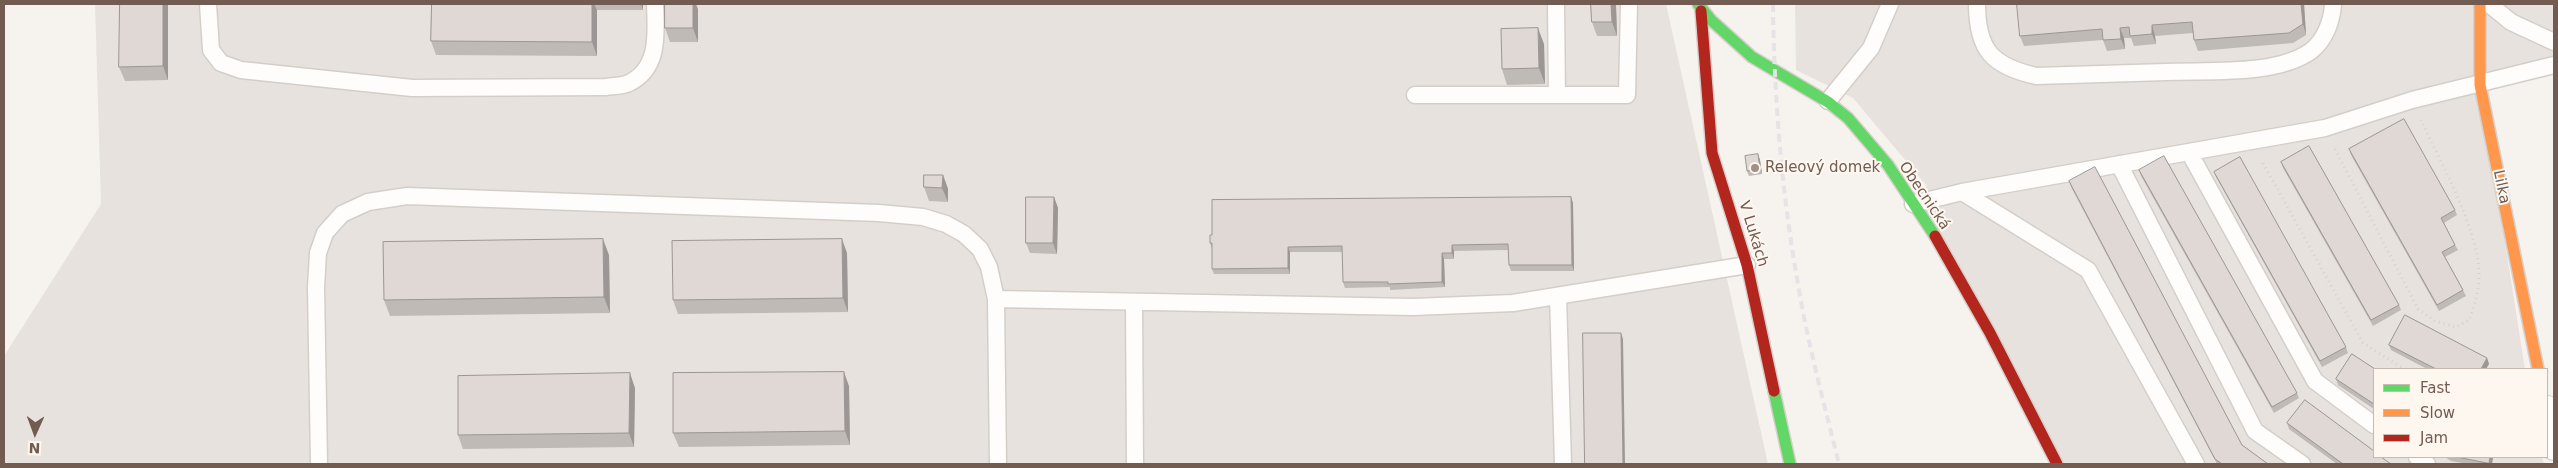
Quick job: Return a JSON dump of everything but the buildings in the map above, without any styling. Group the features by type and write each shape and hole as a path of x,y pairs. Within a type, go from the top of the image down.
{"street":[{"name":"Lilka","path":"2480,4 2480,85 2538,368"},
{"name":"Obecnická","path":"1699,7 1731,40 1774,72 1828,101 1856,126 1913,204 1953,266 2057,464"},
{"name":"V Lukách","path":"1699,7 1712,153 1747,265 1790,464"},
{"path":"2548,415 2554,446"}],"lane":[{"path":"208,4 211,50 221,63 241,70 412,88 606,87 629,83 647,69 656,44 656,4"},
{"path":"1556,4 1557,95"},
{"path":"1416,95 1628,95 1629,4"},
{"path":"1828,101 1871,48 1890,4"},
{"path":"1977,4 1977,18 1982,45 1995,60 2013,71 2036,76 2252,68 2289,62 2312,50 2324,37 2333,14 2333,4"},
{"path":"2489,4 2511,22 2554,42"},
{"path":"1913,204 1962,192 2324,128 2412,100 2480,85 2554,65"},
{"path":"2189,152 2315,381 2373,424"},
{"path":"2119,164 2255,431 2302,464"},
{"path":"1962,192 2088,270 2196,464"},
{"path":"319,464 316,287 318,253 325,233 342,214 368,202 416,197 879,213 923,218 946,224 964,234 980,249 989,266 996,299 998,464"},
{"path":"996,299 1413,307 1513,302 1747,265"},
{"path":"1558,296 1563,464"},
{"path":"1134,302 1135,464"}],"path":[{"path":"2324,128 2418,309 2435,322 2456,327 2469,320 2475,305 2480,271 2472,232 2412,100"},
{"path":"2251,141 2363,342 2402,368"}],"shaded area":[{"path":"95,4 1666,4 1768,464 4,464 4,356 101,204"},
{"path":"1795,4 2554,4 2554,64 2480,85 2525,368 2373,368 2373,458 2542,458 2544,464 2057,464 1913,204 1927,186 1853,98 1796,70"}],"railway":[{"path":"1773,4 1777,112 1793,255 1808,334 1839,464"}],"traffic: fast":[{"path":"1698,4 1711,20 1752,57 1828,102 1848,118 1888,165 1935,236"},
{"path":"1774,391 1790,464"}],"traffic: slow":[{"path":"2480,4 2480,85 2538,368"}],"traffic: jam":[{"path":"1701,11 1712,153 1747,265 1774,391"},
{"path":"1935,236 1990,333 2057,464"}],"place":[{"name":"Releový domek","path":"1755,168"}]}
